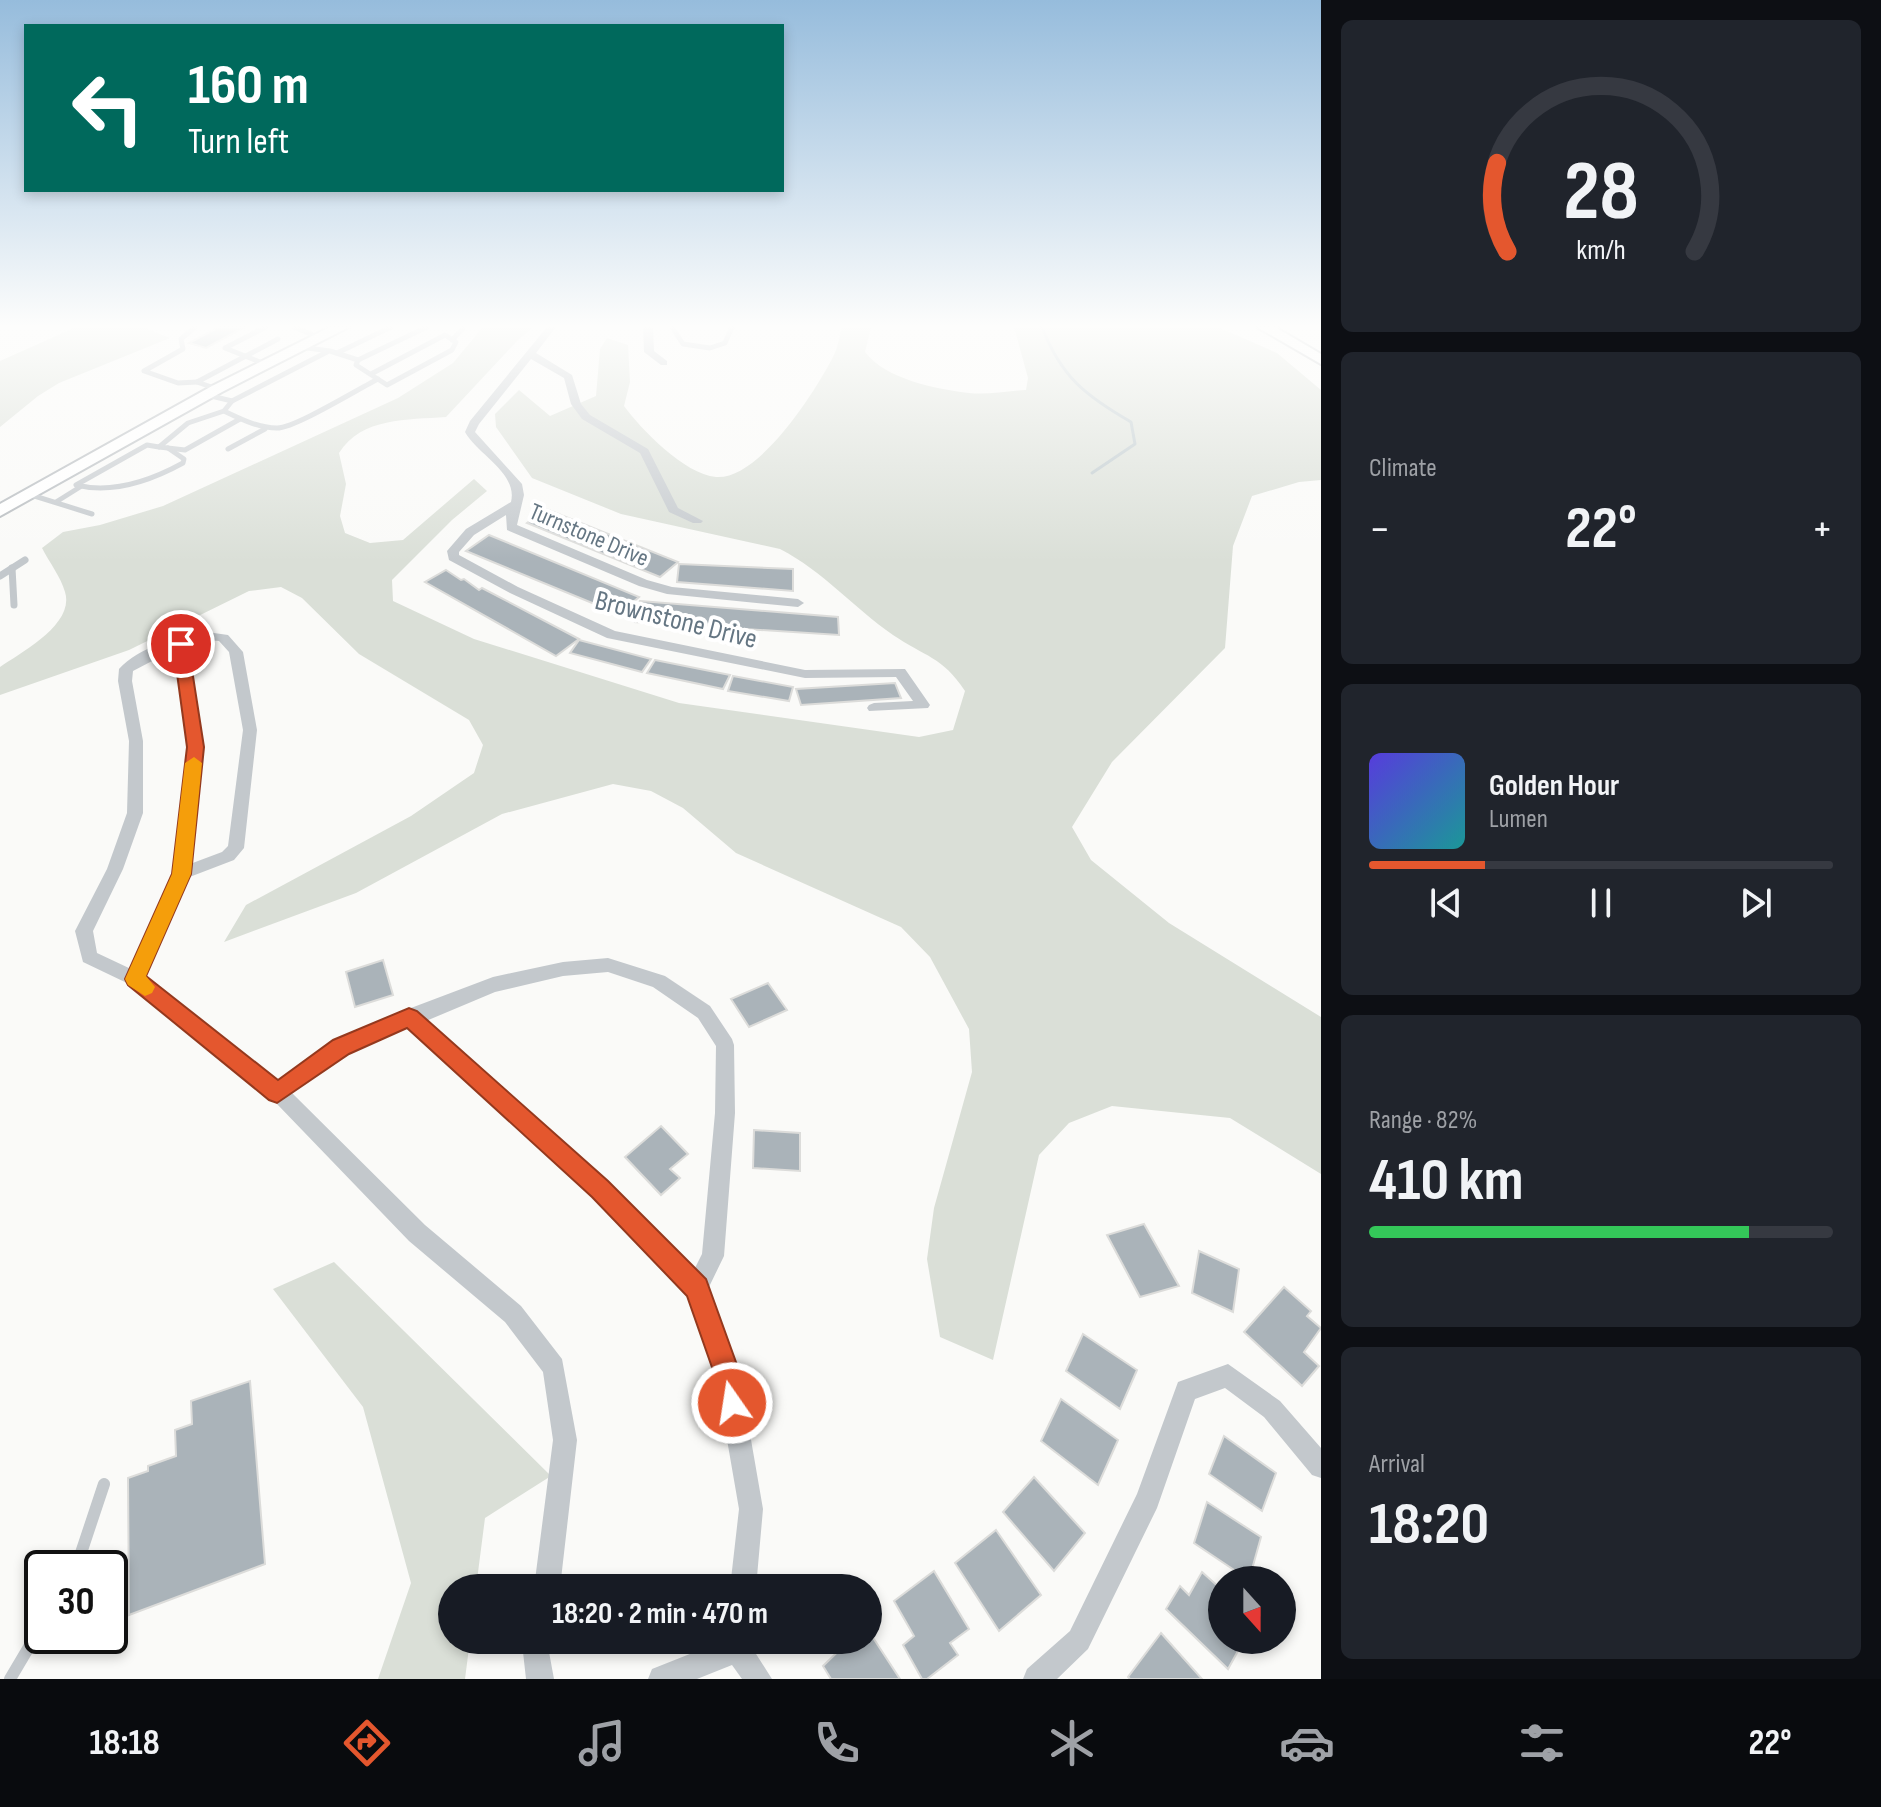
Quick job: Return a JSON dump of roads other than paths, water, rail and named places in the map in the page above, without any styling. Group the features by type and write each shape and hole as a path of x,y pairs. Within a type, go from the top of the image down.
{"main road":[{"path":"0,511 181,405"}],"street":[{"name":"Turnstone Drive","path":"489,405 470,432 480,448 516,484 517,503 510,519 511,527 643,583 671,591 798,603"},
{"path":"577,405 586,417 644,451 673,510 697,521"},
{"name":"Brownstone Drive","path":"517,503 470,532 459,542 453,557 600,631 691,653 805,674 893,671 906,676 923,705 874,708"},
{"path":"181,874 228,856 236,848 250,730 236,652 230,642 218,636 142,657 126,669 125,681 136,741 135,813 115,869 84,931 89,957 135,979 277,1093 417,1233 513,1314 554,1367 565,1440 549,1574"},
{"path":"135,979 181,874 195,747 181,644"},
{"path":"277,1093 341,1047 493,985 563,969 608,965 659,981 704,1012 725,1045 725,1113 713,1256 697,1288"},
{"path":"409,1017 600,1189 697,1288 728,1376 751,1509 744,1574"},
{"path":"1037,1679 1079,1640 1148,1499 1186,1390 1228,1376 1272,1409 1321,1466"},
{"path":"536,1654 540,1679"},
{"path":"662,1679 718,1654"},
{"path":"743,1654 758,1679"}],"lane":[{"path":"224,411 229,405"},
{"path":"228,449 265,429 282,428 326,405"},
{"path":"159,447 166,437 213,411 224,411 265,429"},
{"path":"80,487 76,485 147,445 185,450 240,419"},
{"path":"120,443 141,448"},
{"path":"56,502 80,487 117,485 168,472 183,463 184,459 168,448"},
{"path":"28,494 92,514"},
{"path":"0,576 25,560"},
{"path":"12,568 14,605"},
{"path":"82,1550 104,1484"},
{"path":"10,1679 25,1654"}],"waterway":[{"path":"1092,473 1135,444 1131,422 1105,405"}]}
